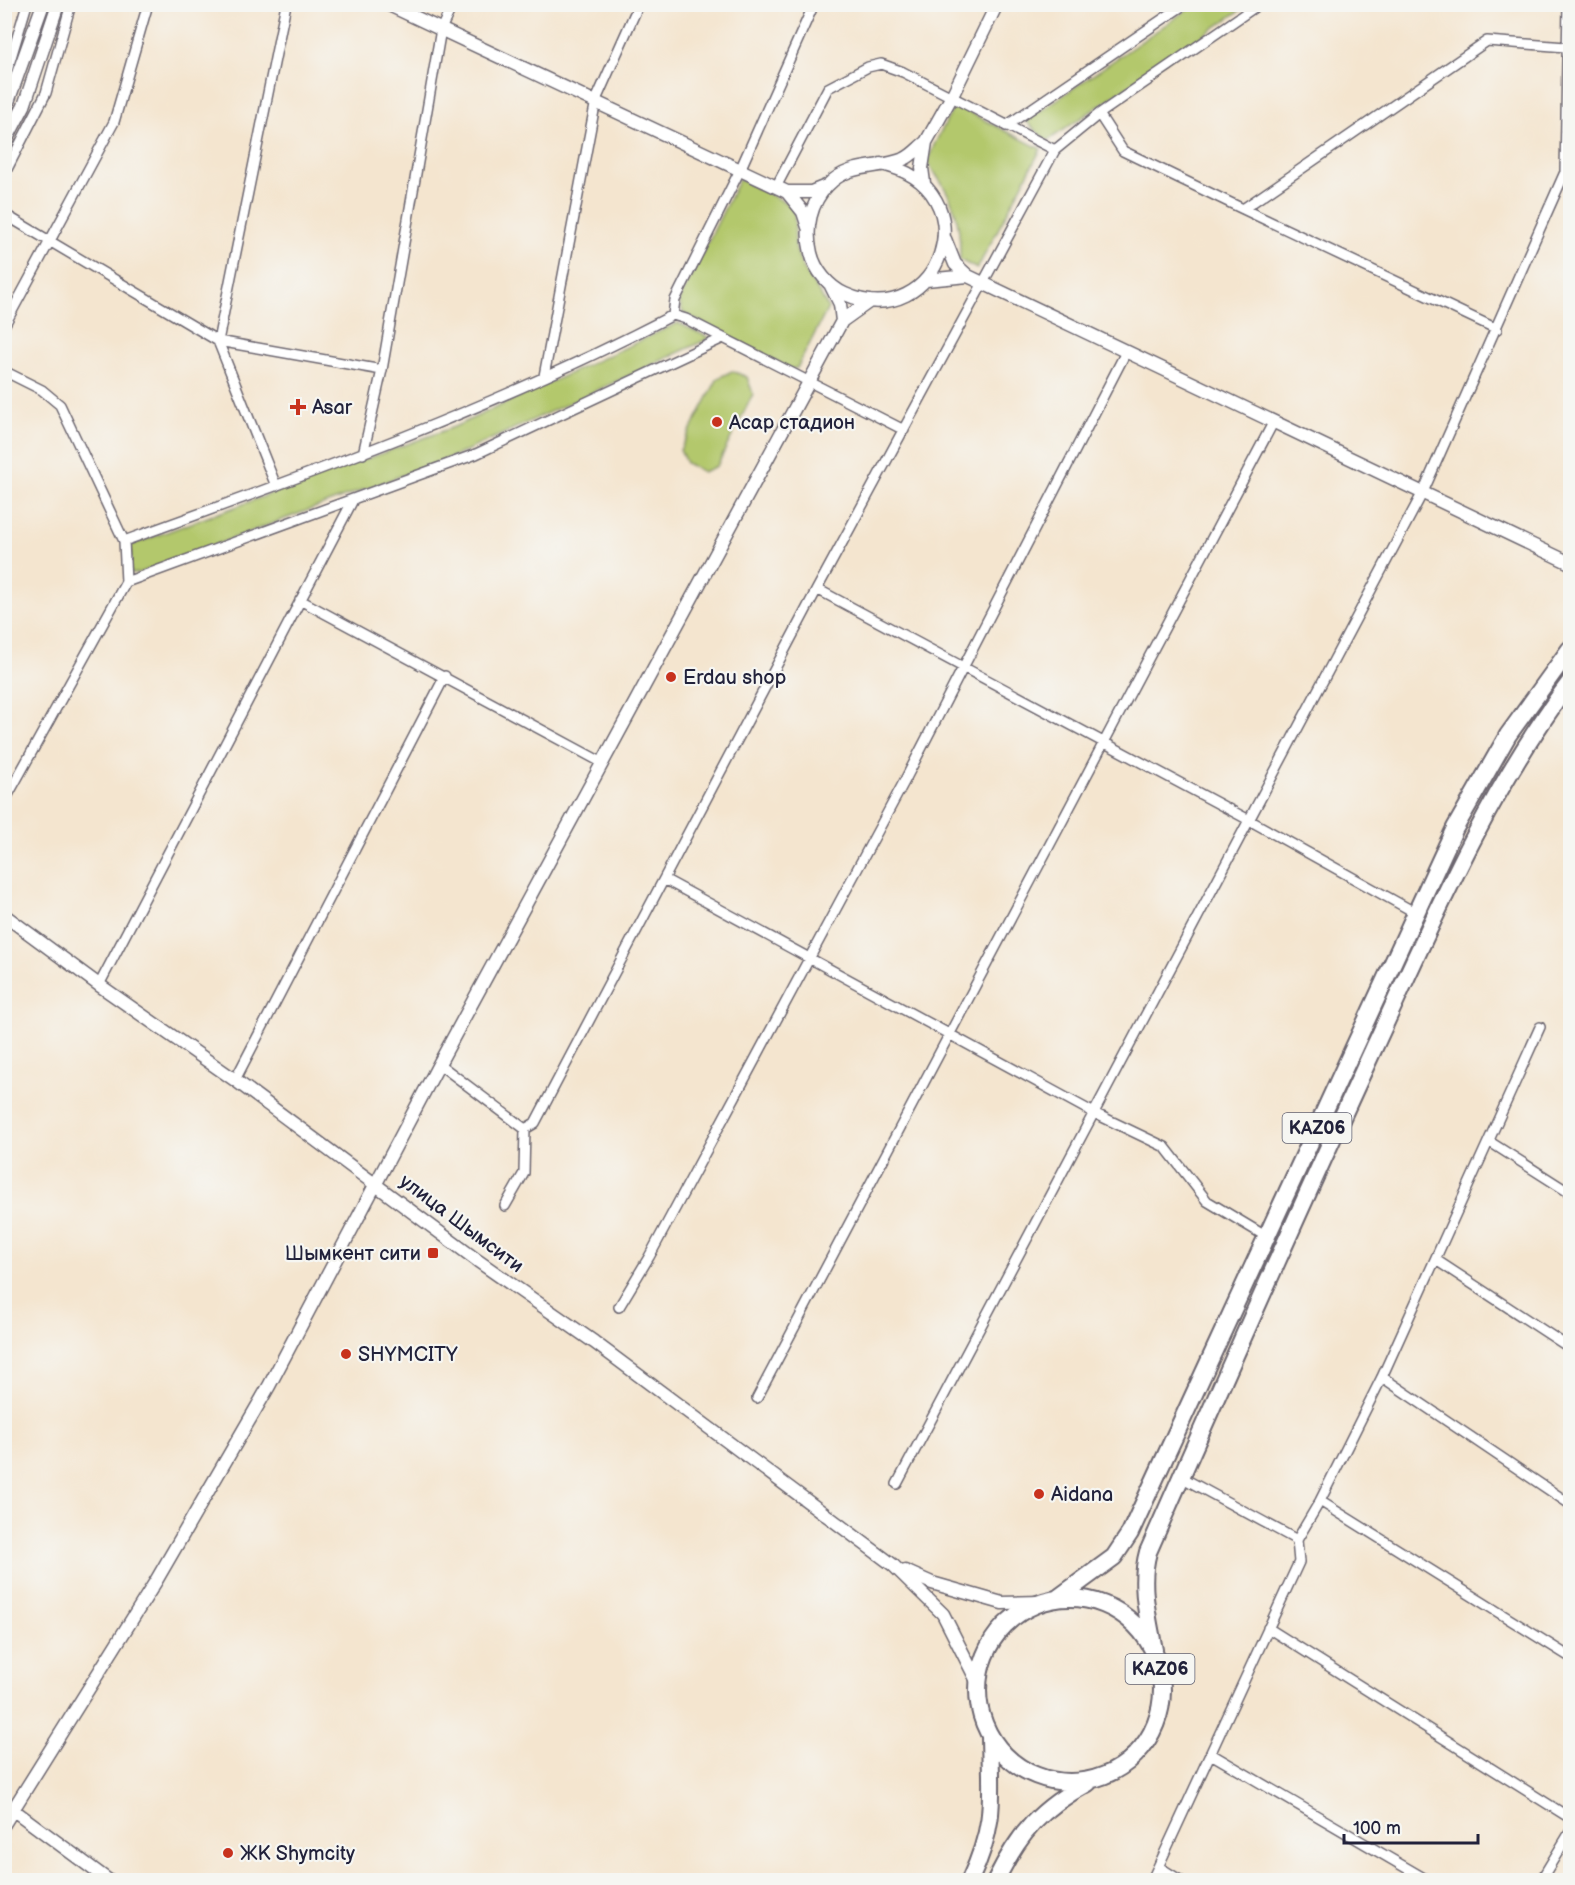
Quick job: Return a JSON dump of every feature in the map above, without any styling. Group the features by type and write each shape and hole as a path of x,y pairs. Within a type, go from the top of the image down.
{"highway":[{"name":"KАZ06","path":"1096,1778 1062,1782 1039,1776 1008,1758 990,1736 982,1719 978,1683 984,1656 998,1632 1018,1614 1050,1600 1090,1576 1123,1545 1455,828 1488,768 1528,705 1570,649"},
{"name":"KАZ06","path":"996,1881 1012,1848 1029,1825 1049,1806 1096,1778 1117,1769 1135,1755 1154,1727 1161,1705 1162,1683 1154,1650 1144,1567 1181,1477 1284,1245 1461,861 1525,747 1570,682"},
{"name":"KАZ06","path":"1050,1600 1087,1599 1114,1608 1137,1626 1154,1650"},
{"name":"KАZ06","path":"970,1881 982,1854 990,1825 993,1796 990,1736"}],"street":[{"path":"4,81 27,4"},
{"path":"4,113 43,4"},
{"path":"4,144 24,106 58,4"},
{"path":"4,175 35,116 59,53 71,4"},
{"path":"4,326 114,122 148,4"},
{"path":"276,486 218,340 286,4"},
{"path":"387,4 782,189 811,192 827,186 852,169 905,159 926,142"},
{"path":"363,454 382,370 441,29 453,4"},
{"path":"544,376 596,100 639,4"},
{"path":"673,315 675,300 740,170 814,4"},
{"path":"924,183 922,168 926,142 952,96 997,4"},
{"path":"1006,126 1185,4"},
{"path":"525,1129 535,1123 817,589 1054,150 1099,114 1259,4"},
{"path":"897,1484 1423,492 1497,329 1564,172 1568,4"},
{"path":"1243,208 1487,40 1566,46"},
{"path":"782,189 828,88 858,72 881,64 952,96 1054,150"},
{"path":"24,106 35,116"},
{"path":"1099,114 1123,151 1497,329"},
{"path":"881,164 905,171 924,183 941,209 945,239 955,264 968,276 1569,559"},
{"path":"808,227 811,212 827,186"},
{"path":"782,189 803,212 808,227 812,257 840,304 842,321"},
{"path":"4,214 218,340 382,370"},
{"path":"829,283 848,295 870,301 900,297 926,280 935,268 945,239"},
{"path":"926,280 968,276"},
{"path":"4,1824 9,1806 156,1581 269,1386 438,1064 842,321 870,301"},
{"path":"124,541 408,437 673,315 686,318 904,430"},
{"path":"126,582 476,454 723,338"},
{"path":"619,1307 649,1257 962,668 1126,352"},
{"path":"4,371 42,390 60,405 124,541 126,582 7,790 4,802"},
{"path":"757,1398 1274,421"},
{"path":"99,985 353,500"},
{"path":"817,589 1249,820 1416,913"},
{"path":"300,600 603,762"},
{"path":"235,1080 445,676"},
{"path":"663,879 1094,1113 1165,1148 1207,1201 1267,1237"},
{"name":"улица Шымсити","path":"4,915 235,1080 893,1565 943,1614 978,1683"},
{"path":"1152,1881 1299,1562 1297,1540 1320,1501 1382,1377 1540,1027"},
{"path":"438,1064 525,1129"},
{"path":"505,1206 524,1173 525,1129"},
{"path":"1490,1142 1570,1193"},
{"path":"1436,1260 1570,1348"},
{"path":"1382,1377 1570,1504"},
{"path":"1181,1477 1297,1540"},
{"path":"1320,1501 1570,1657"},
{"name":"улица Шымсити","path":"893,1565 932,1583 1002,1603 1050,1600"},
{"path":"1269,1628 1570,1818"},
{"path":"1211,1754 1427,1881"},
{"path":"9,1806 108,1881"},
{"path":"1541,1881 1570,1832"},
{"path":"1159,1867 1180,1881"}],"green space":[{"path":"1194,5 1248,5 1047,141 1026,121"},
{"path":"955,105 1041,149 977,269 960,260 959,232 954,208 944,186 927,163"},
{"path":"739,179 793,206 798,257 828,308 797,368 791,369 683,313 679,301"},
{"path":"678,323 710,338 457,455 139,573 130,573 131,545 454,427"},
{"name":"Асар стадион","path":"732,371 747,377 753,394 717,466 703,472 686,463 680,450 718,378"}],"place":[{"name":"Asar","path":"298,407"},
{"name":"Асар стадион","path":"717,422"},
{"name":"Erdau shop","path":"671,677"},
{"name":"Шымкент сити","path":"433,1253"},
{"name":"SHYMCITY","path":"346,1354"},
{"name":"Aidana","path":"1039,1494"},
{"name":"ЖК Shymcity","path":"228,1853"}]}
